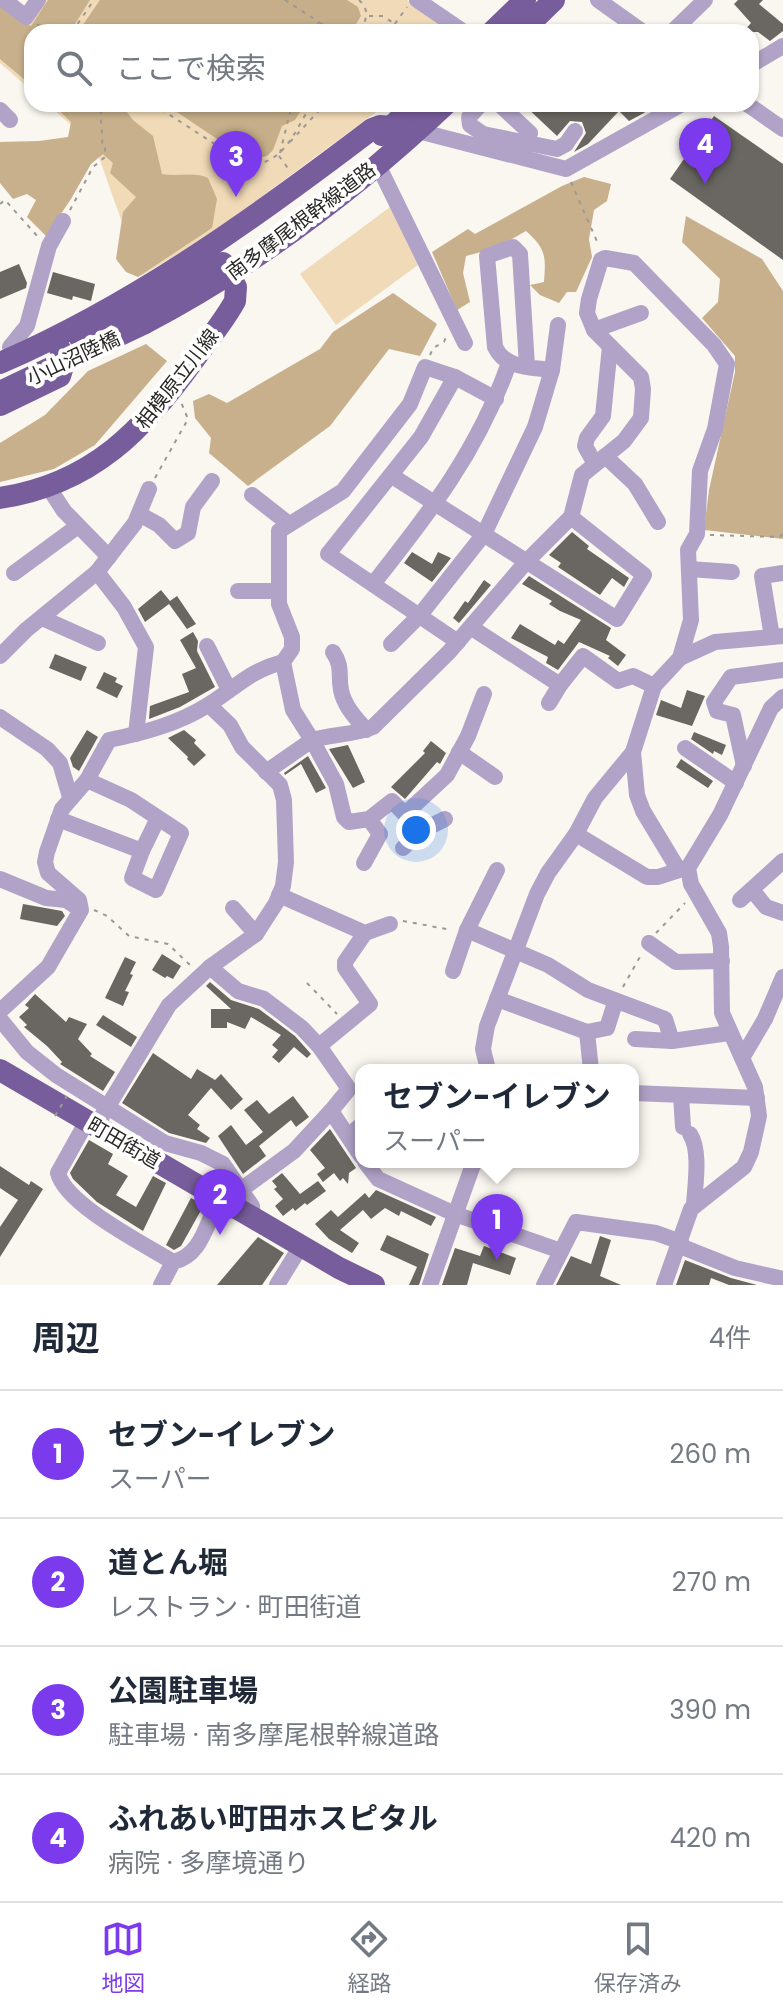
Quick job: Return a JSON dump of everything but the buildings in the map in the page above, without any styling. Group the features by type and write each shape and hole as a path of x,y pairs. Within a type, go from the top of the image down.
{"main road":[{"path":"500,24 525,0"},
{"path":"529,24 554,0"},
{"name":"南多摩尾根幹線道路","path":"226,266 407,112"},
{"name":"南多摩尾根幹線道路","path":"141,316 310,219 438,112"},
{"path":"7,360 196,257 372,129 391,127"},
{"name":"相模原立川線","path":"1,503 94,463 123,443 150,417 235,301 236,291 226,266"},
{"name":"小山沼陸橋","path":"0,377 141,316"},
{"name":"小山沼陸橋","path":"0,392 141,316"},
{"path":"0,405 60,376 65,360 63,353 57,346 45,342"},
{"name":"町田街道","path":"2,1075 96,1118 359,1282"}],"street":[{"path":"4,0 26,17 38,0"},
{"path":"414,0 452,24"},
{"path":"598,0 632,24"},
{"path":"680,24 705,0"},
{"path":"759,60 783,46"},
{"path":"474,112 469,117 470,125 483,134 557,149 570,138"},
{"path":"508,112 530,133 520,158"},
{"path":"418,131 561,169 571,168 668,112"},
{"path":"759,112 783,129"},
{"path":"378,165 465,343"},
{"path":"7,360 10,347 27,326 49,246 63,221"},
{"path":"527,366 520,254 513,247 487,256 495,347 499,356 509,363 527,366 552,370"},
{"path":"266,772 312,740 373,727 472,628 526,562 571,517 582,475 635,430 641,418 641,377 594,330 587,313 601,260 634,263 714,345 727,364 715,429 700,471 697,534 688,550 691,620 680,658"},
{"path":"594,330 641,313"},
{"path":"391,644 420,615 484,534 535,427 552,370 558,325"},
{"path":"610,346 603,416 587,438 585,446 635,484 658,522"},
{"path":"373,584 437,504 469,453 496,399 509,363"},
{"path":"82,907 48,873 45,862 58,819 70,797 87,780 109,740 184,718 209,705 261,668 283,662 292,649 292,637 279,604 279,531 343,491 410,404 425,367 455,377 496,399"},
{"path":"455,377 421,437 328,554 458,642"},
{"path":"392,476 617,619 644,575 571,517"},
{"path":"139,514 159,525 175,541 188,533 193,507 212,481"},
{"path":"47,485 64,511 109,557"},
{"path":"0,656 97,572 135,523 149,489"},
{"path":"252,495 289,524"},
{"path":"14,573 78,526"},
{"path":"689,569 732,572"},
{"path":"97,572 124,607 146,647 136,734"},
{"path":"487,1064 483,1049 497,999 548,873 576,834 595,798 633,752 654,686 680,658 715,642 778,636 762,576 783,573"},
{"path":"238,591 279,591"},
{"path":"42,618 98,643"},
{"path":"472,628 560,685"},
{"path":"207,646 229,690"},
{"path":"333,652 340,662 341,691 349,709 366,730"},
{"path":"549,703 583,656 618,681 633,676 654,686"},
{"path":"283,662 293,710 336,784 344,817 349,822 369,819 392,801 421,831"},
{"path":"744,766 733,715 717,711 714,702 731,677 783,670"},
{"path":"405,814 447,775 484,694"},
{"path":"576,834 647,877 683,869 736,783 771,708 783,697"},
{"path":"173,1262 75,1200 58,1173 169,1005 205,971 256,934 283,886 286,862 284,800 280,785 242,747 230,725 209,705"},
{"path":"0,717 47,749 60,763 70,797"},
{"path":"685,748 736,783"},
{"path":"459,752 495,777"},
{"path":"633,752 637,795 643,811 683,869 719,933 722,1013 757,1098 758,1129 744,1167 694,1205"},
{"path":"87,780 131,800 181,833 156,890 132,878 158,818"},
{"path":"58,819 142,851"},
{"path":"364,863 380,834 369,819"},
{"path":"403,848 421,831 445,819"},
{"path":"783,861 746,895 783,913"},
{"path":"453,971 467,930 497,870"},
{"path":"0,879 46,898 66,900 82,907"},
{"path":"279,895 365,933"},
{"path":"0,1011 48,967 82,907"},
{"path":"233,908 256,934"},
{"path":"319,1046 370,1004 345,968 345,962 365,933 390,924"},
{"path":"467,930 548,965 615,1003 665,1019 672,1041"},
{"path":"649,943 676,962 722,961"},
{"path":"205,971 238,991 264,999 287,1015 319,1046 349,1089 294,1151 242,1189"},
{"path":"742,1058 778,1004 783,977"},
{"path":"497,999 587,1032 607,1028 615,1003"},
{"path":"0,1019 27,1052 56,1075 96,1118 201,1153 223,1164 252,1206 253,1217"},
{"path":"587,1032 590,1064"},
{"path":"635,1039 672,1041 729,1033"},
{"path":"639,1093 757,1098"},
{"path":"664,1285 694,1205 693,1138 686,1130 681,1095"},
{"path":"331,1111 355,1131"},
{"path":"370,1168 378,1179 455,1214 561,1251"},
{"path":"430,1285 472,1168"},
{"path":"161,1285 173,1262 186,1258 196,1249 220,1198"},
{"path":"544,1285 576,1222 656,1233 735,1268 774,1281"},
{"path":"277,1285 301,1246"}],"path":[{"path":"78,24 94,0"},
{"path":"285,0 322,24"},
{"path":"359,0 366,6 367,16 363,24"},
{"path":"367,16 383,16 395,24 414,0"},
{"path":"63,221 93,167 105,157 101,112"},
{"path":"165,112 242,164 265,164 279,155 318,112"},
{"path":"290,112 279,155 295,178"},
{"path":"287,146 307,112"},
{"path":"571,182 601,251"},
{"path":"0,204 5,200 42,242"},
{"path":"425,367 433,348 444,342 453,318"},
{"path":"149,489 188,419 176,385"},
{"path":"707,535 780,537 783,533"},
{"path":"82,907 107,916 129,936 168,944 205,971"},
{"path":"390,924 402,920 455,931 467,930"},
{"path":"307,983 346,1023"},
{"path":"55,1116 67,1096"}],"shaded area":[{"path":"44,0 407,0 442,24 24,24 24,84 0,63 0,6 28,23"},
{"path":"48,0 90,0 75,24 32,24"},
{"path":"100,0 347,0 358,7 361,16 356,24 84,24"},
{"path":"0,3 28,24 24,24 24,79 0,59"},
{"path":"56,112 376,112 211,234 141,276 95,146"},
{"path":"60,112 127,112 153,136 162,174 208,178 217,199 212,228 138,277 126,272 116,259 123,212 136,197 110,173 113,163 103,154 91,164 46,236 27,217 36,200 27,194 13,199 0,183 0,142 68,137 71,122"},
{"path":"177,112 300,112 295,120 282,126 273,150 267,156 253,159 238,153"},
{"path":"584,177 611,184 607,201 594,210 589,239 592,257 576,292 567,292 559,303 540,295 530,285 544,282 544,259 538,243 526,231 496,248 466,256 463,273 470,302 457,310 432,252 468,229 475,234"},
{"path":"390,207 418,265 336,325 300,274"},
{"path":"686,216 762,259 783,291 783,539 704,530 709,490 735,372 735,356 702,318 718,302 720,279 682,242"},
{"path":"393,293 437,324 420,356 389,349 330,426 248,486 209,453 211,438 195,418 193,401 209,394 227,403 320,349 333,332"},
{"path":"146,344 167,361 95,445 54,469 0,482 0,443 45,415 88,371"}],"place":[{"name":"ふれあい町田ホスピタル","path":"705,184"},
{"name":"公園駐車場","path":"236,197"},
{"name":"道とん堀","path":"220,1235"},
{"name":"セブン-イレブン","path":"497,1260"}]}
